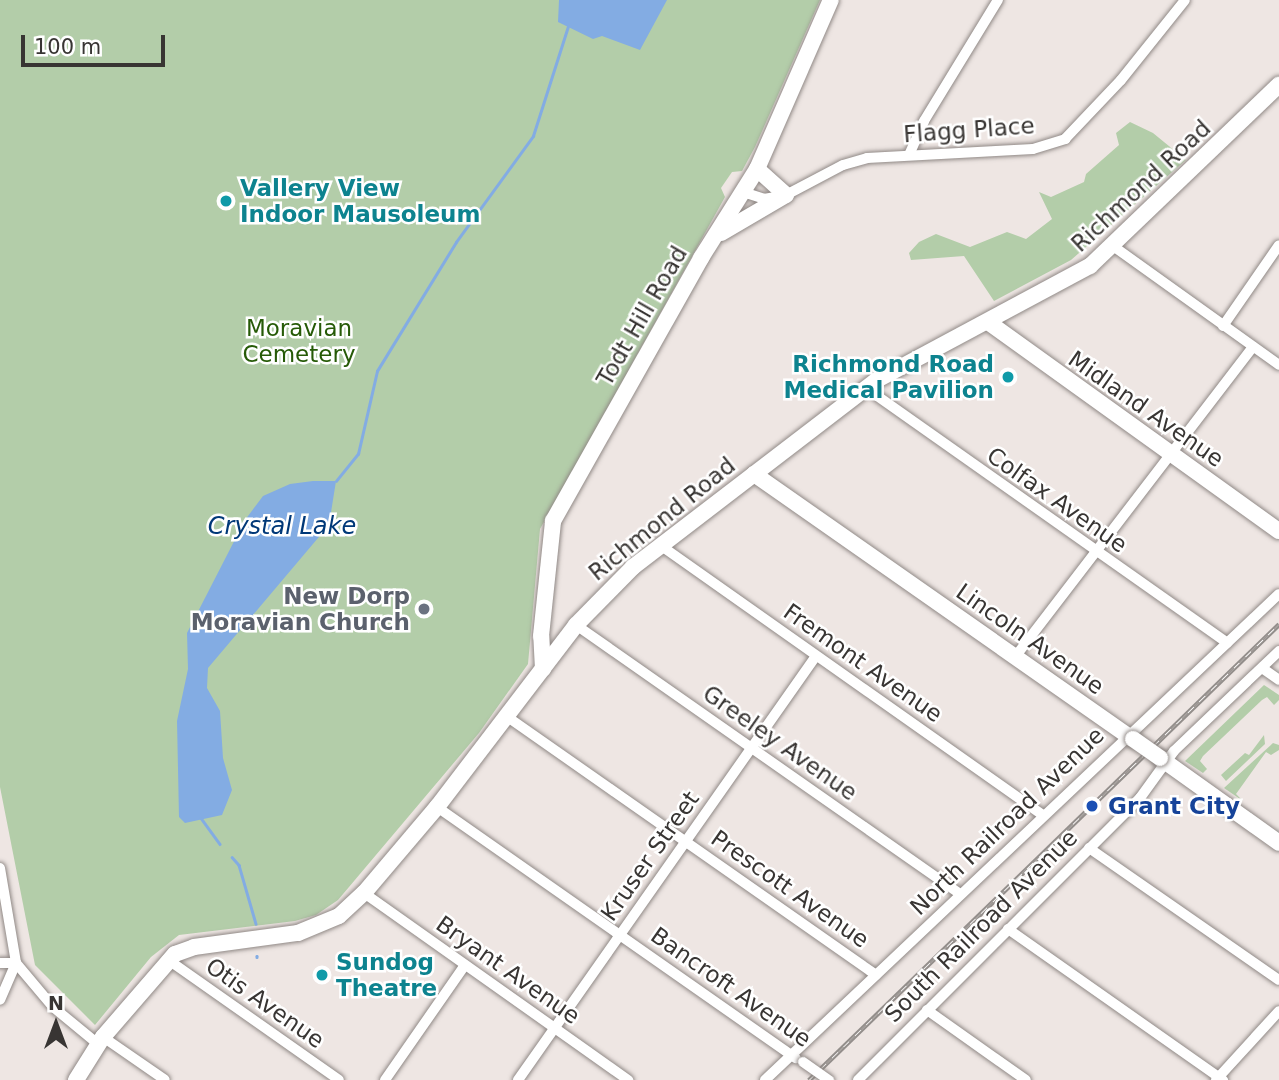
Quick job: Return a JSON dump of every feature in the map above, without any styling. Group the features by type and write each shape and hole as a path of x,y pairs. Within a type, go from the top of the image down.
{"street":[{"name":"Todt Hill Road","path":"543,669 541,636 553,521 757,169 831,0"},
{"path":"909,155 925,121 998,0"},
{"name":"Flagg Place","path":"743,192 764,199 786,195 855,160 1033,149 1065,139 1121,80 1185,0"},
{"name":"Richmond Road","path":"75,1080 100,1040 167,959 194,947 319,927 364,893 509,718 576,625 605,593 660,545 866,388 1079,274 1278,88"},
{"path":"716,236 786,195 757,169"},
{"path":"1223,326 1279,245"},
{"path":"1112,246 1279,365"},
{"name":"Midland Avenue","path":"988,323 1279,531"},
{"path":"1015,657 1253,347"},
{"name":"Colfax Avenue","path":"866,388 1227,643"},
{"name":"Lincoln Avenue","path":"754,474 1279,843"},
{"name":"Fremont Avenue","path":"660,545 1043,815"},
{"name":"North Railroad Avenue","path":"765,1080 1279,594"},
{"name":"Greeley Avenue","path":"576,625 960,894"},
{"name":"South Railroad Avenue","path":"858,1080 1140,798 1163,760 1279,651"},
{"name":"Kruser Street","path":"518,1080 816,656"},
{"path":"1262,668 1279,680"},
{"name":"Prescott Avenue","path":"509,718 876,975"},
{"name":"Bancroft Avenue","path":"437,807 829,1080"},
{"path":"1089,848 1279,980"},
{"path":"0,868 16,963 53,1007 164,1080"},
{"name":"Bryant Avenue","path":"364,893 628,1080"},
{"path":"1008,929 1219,1079 1279,1011"},
{"name":"Otis Avenue","path":"167,959 339,1080"},
{"path":"0,963 16,963"},
{"path":"0,1000 16,963"},
{"path":"385,1080 465,965"},
{"path":"927,1010 1026,1080"}],"green space":[{"name":"Moravian Cemetery","path":"0,0 820,0 755,147 742,171 732,172 721,188 725,197 540,529 528,664 479,733 338,900 316,915 295,921 179,935 151,957 95,1025 35,965 0,787"},
{"path":"1130,122 1153,133 1186,160 1071,260 994,301 964,256 911,260 909,253 919,242 936,234 970,247 1007,232 1026,239 1052,219 1039,192 1051,197 1084,182 1086,174 1119,145 1116,133"},
{"path":"1264,685 1279,695 1279,700 1274,705 1267,697 1262,700 1203,756 1200,761 1207,769 1203,773 1185,761"},
{"path":"1264,735 1265,744 1226,781 1221,775 1245,753 1249,755"},
{"path":"1273,743 1279,745 1279,750 1271,755 1266,752 1236,794 1243,801 1224,788"}],"water":[{"path":"559,0 667,0 640,50 602,36 593,39 558,22"},
{"name":"Crystal Lake","path":"336,481 329,525 208,668 207,688 220,711 223,758 232,790 222,815 185,823 179,817 177,721 188,669 187,633 245,520 263,496 290,484"}],"waterway":[{"path":"336,481 358,454 377,371 456,242 533,136 568,26"},
{"path":"201,818 220,844"},
{"path":"232,857 239,865 256,924"}],"railway":[{"path":"809,1080 1279,624"}],"place":[{"name":"Vallery View Indoor Mausoleum","path":"226,201"},
{"name":"Richmond Road Medical Pavilion","path":"1008,377"},
{"name":"New Dorp Moravian Church","path":"424,609"},
{"name":"Grant City","path":"1092,806"},
{"name":"Sundog Theatre","path":"322,975"}]}
